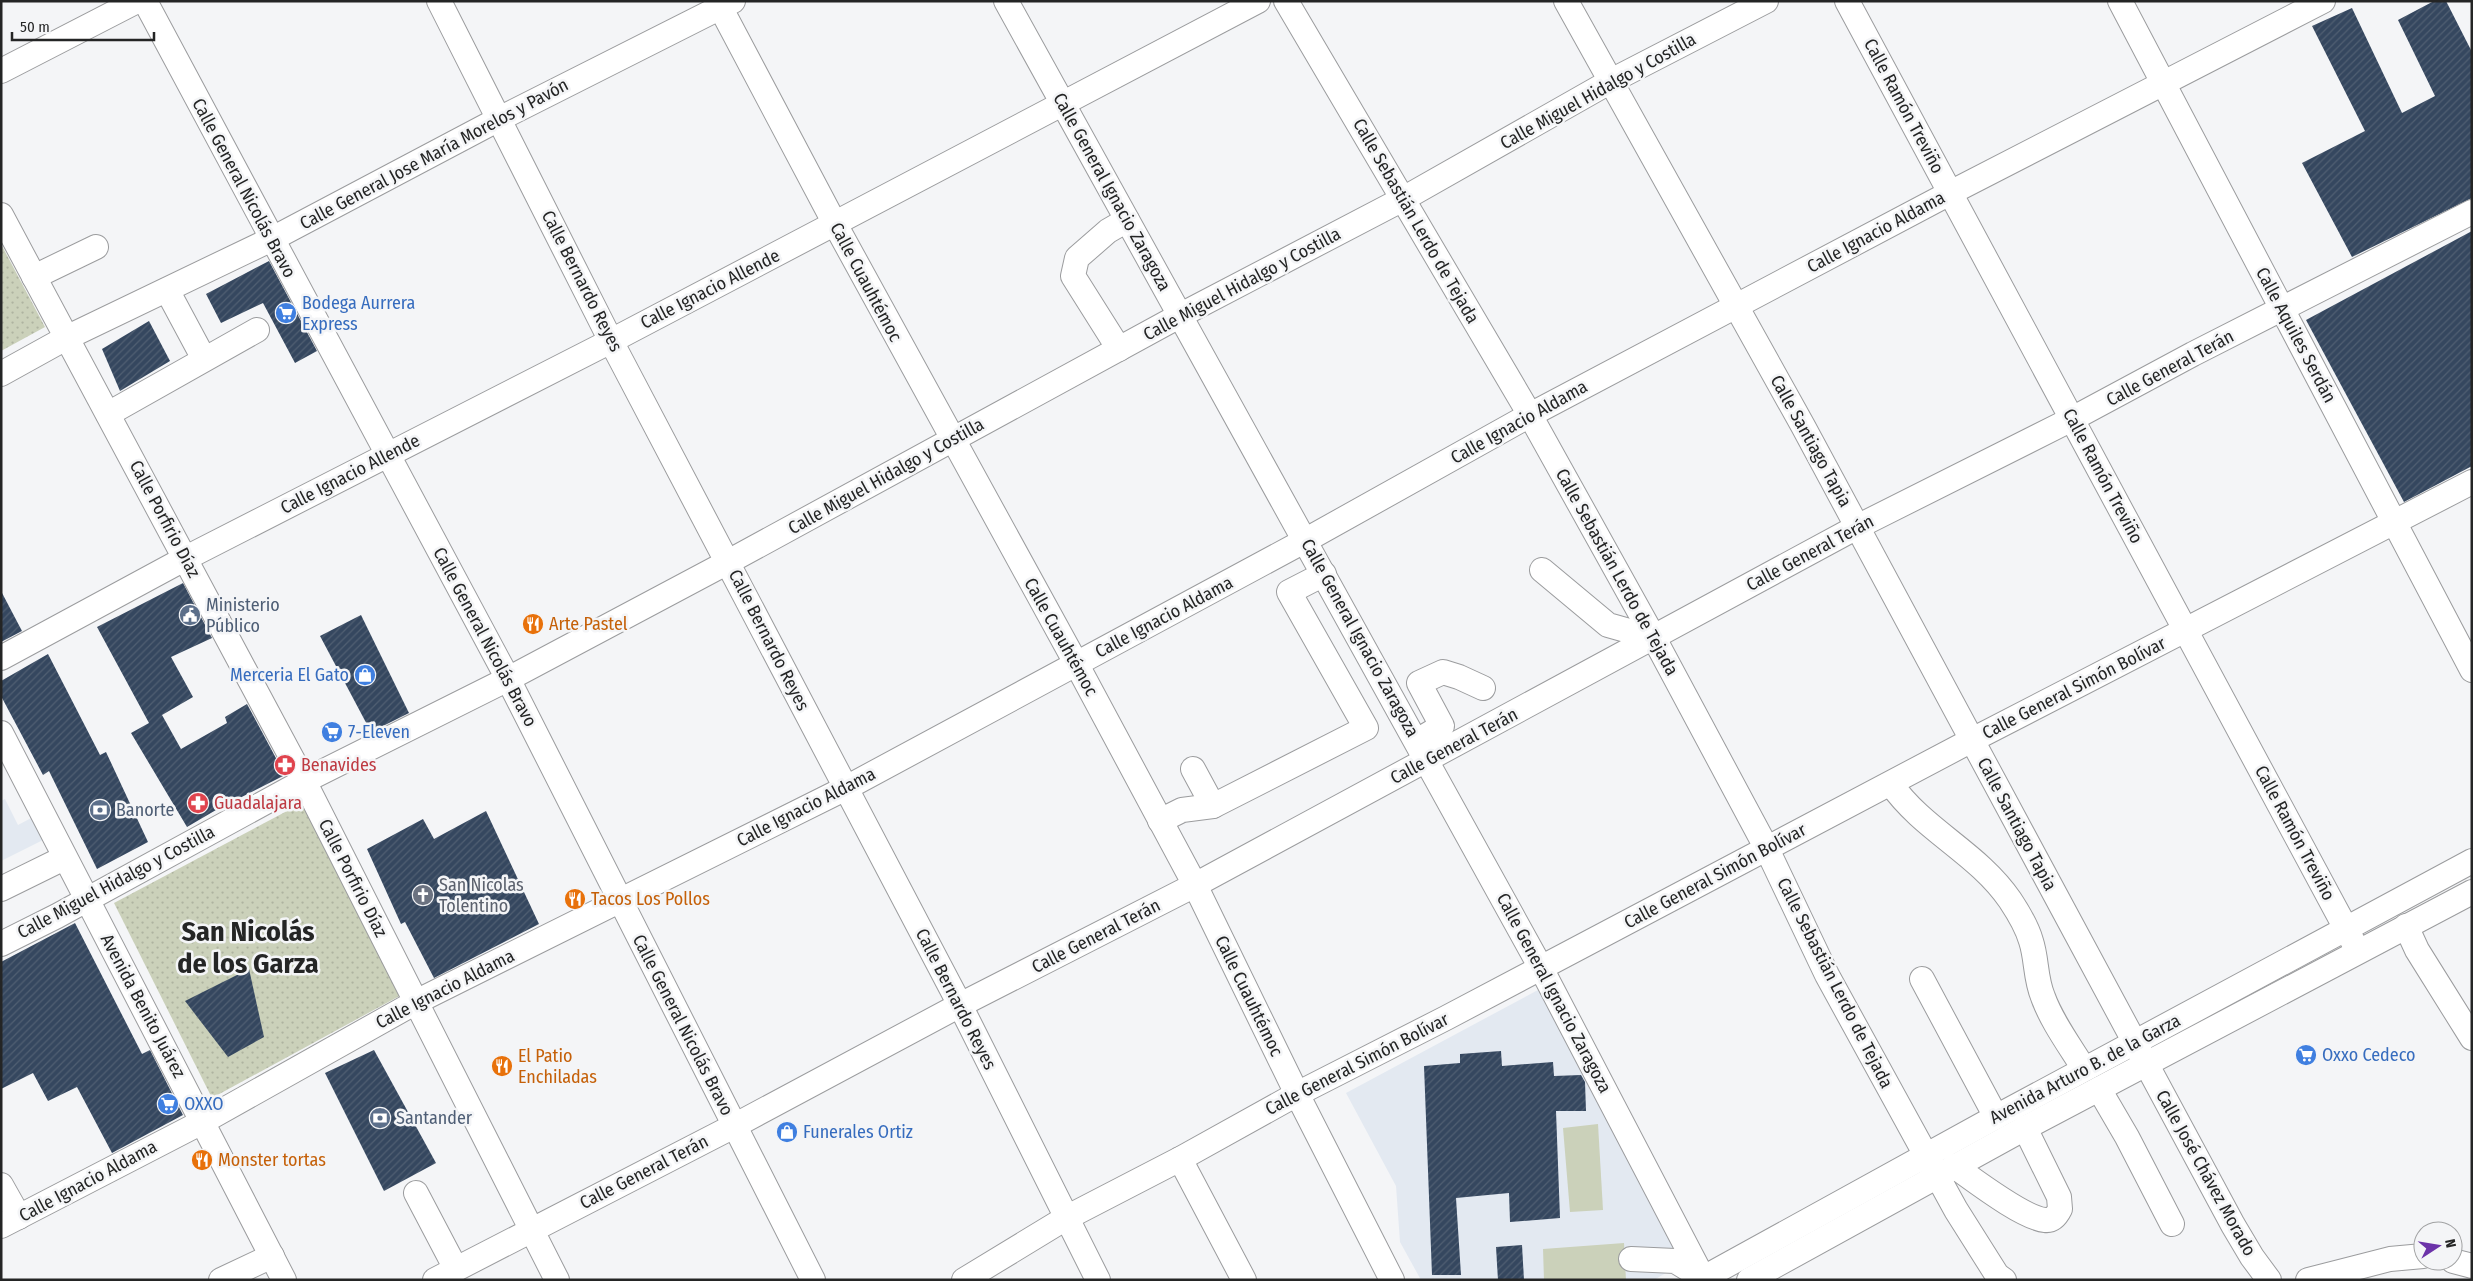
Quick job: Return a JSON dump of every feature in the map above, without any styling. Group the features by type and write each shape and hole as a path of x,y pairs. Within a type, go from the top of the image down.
{"street":[{"path":"1,71 137,1"},
{"name":"Calle General Nicolás Bravo","path":"145,1 508,679 813,1280"},
{"name":"Calle Bernardo Reyes","path":"439,1 612,341 960,1005 1098,1280"},
{"name":"Calle General Ignacio Zaragoza","path":"1006,1 1542,968 1703,1279"},
{"name":"Calle Ignacio Allende","path":"1,658 186,558 612,341 1258,1"},
{"name":"Calle Sebastián Lerdo de Tejada","path":"1286,1 1530,415 1654,638 1767,849 1827,975 1926,1155 1946,1171 1974,1241 1999,1278"},
{"name":"Calle Santiago Tapia","path":"1566,1 1857,527 2146,1064"},
{"name":"Calle Miguel Hidalgo y Costilla","path":"1,944 86,900 304,781 508,679 728,562 1181,315 1403,199 1611,81 1766,1"},
{"name":"Calle Ramón Treviño","path":"1847,1 2358,951"},
{"name":"Calle Aquiles Serdán","path":"2120,1 2472,669"},
{"name":"Calle Ignacio Aldama","path":"10,1222 204,1121 416,1002 846,788 1306,540 1530,415 1950,193 2323,1"},
{"name":"Calle General Jose María Morelos y Pavón","path":"1,374 66,338 272,239 723,3"},
{"name":"Calle Cuauhtémoc","path":"723,3 835,224 952,440 1077,664 1195,885 1296,1094 1392,1280"},
{"name":"Calle General Terán","path":"446,1274 734,1126 960,1005 1195,885 1422,751 1654,638 1857,527 2072,419 2193,354 2283,310 2472,212"},
{"name":"Calle Porfirio Díaz","path":"1,215 304,781 557,1280"},
{"path":"1119,349 1073,276 1076,258 1108,231 1127,220"},
{"path":"34,277 96,247"},
{"path":"167,290 204,359"},
{"path":"108,414 257,330"},
{"name":"Calle General Simón Bolívar","path":"964,1280 1066,1218 1180,1159 1296,1094 1542,968 1972,740 2472,482"},
{"path":"1542,570 1608,625 1654,638"},
{"path":"1160,821 1182,810 1213,806 1366,728 1288,592 1324,574"},
{"path":"1422,751 1442,726 1419,683 1443,672 1484,688"},
{"name":"Avenida Benito Juárez","path":"1,733 7,762 64,858 204,1121 284,1280"},
{"path":"1193,769 1213,806"},
{"path":"1891,784 1901,798 1918,815 1992,876 2011,901 2031,940 2035,971 2043,998 2084,1069"},
{"path":"1,890 64,858"},
{"name":"Avenida Arturo B. de la Garza","path":"1703,1279 2084,1069 2472,861"},
{"name":"Avenida Arturo B. de la Garza","path":"1750,1280 2025,1128 2472,892"},
{"path":"2406,926 2417,950 2472,1038"},
{"path":"1922,978 1996,1117"},
{"name":"Calle José Chávez Morado","path":"2146,1064 2233,1225 2252,1257 2269,1280"},
{"path":"2099,1089 2127,1137 2172,1224"},
{"path":"1946,1171 2028,1214 2046,1220 2054,1218 2060,1210 2059,1197 2025,1128"},
{"path":"1180,1159 1244,1280"},
{"path":"1,1185 10,1222"},
{"path":"416,1192 446,1274"},
{"path":"222,1280 272,1256"},
{"path":"2308,1280 2390,1259 2413,1257"},
{"path":"1631,1259 1675,1261 1703,1279"}],"shaded area":[{"path":"5,799 18,825 35,816 47,838 1,861 1,801"},
{"path":"1538,990 1686,1261 1654,1280 1421,1280 1400,1242 1396,1186 1346,1093"}],"green space":[{"path":"1,244 45,327 1,351"},
{"path":"304,802 405,993 212,1098 114,903"},
{"path":"1598,1124 1603,1210 1570,1212 1563,1128"},
{"path":"1624,1243 1626,1280 1544,1280 1543,1249"}],"building":[{"path":"2434,1 2446,1 2472,52 2472,198 2352,257 2302,163 2365,131 2312,26 2352,8 2402,113 2435,96 2398,20"},
{"path":"2472,231 2472,466 2404,502 2306,320"},
{"name":"Bodega Aurrera Express","path":"269,261 317,351 295,363 263,303 221,323 206,294"},
{"path":"149,321 170,361 120,391 102,349"},
{"path":"183,583 212,638 171,657 193,697 162,715 181,749 227,723 225,717 247,704 285,775 187,827 131,733 149,723 97,627"},
{"path":"1,591 22,631 1,642"},
{"name":"Merceria El Gato","path":"361,615 409,713 371,732 320,636"},
{"path":"48,654 100,755 106,752 148,842 97,869 49,771 43,775 1,696 1,681"},
{"path":"486,811 539,924 434,978 405,922 401,924 367,849 423,819 434,839"},
{"path":"75,923 142,1054 150,1050 183,1115 112,1153 77,1087 48,1101 33,1073 1,1089 1,962"},
{"path":"249,969 264,1037 228,1057 185,1001"},
{"name":"Santander","path":"374,1050 436,1163 384,1191 325,1073"},
{"path":"1501,1051 1502,1066 1553,1062 1554,1076 1581,1075 1585,1082 1586,1111 1556,1111 1560,1218 1510,1222 1509,1193 1456,1198 1461,1275 1432,1275 1424,1066 1460,1063 1460,1054"},
{"path":"1522,1245 1524,1280 1498,1280 1496,1247"}],"place":[{"name":"Bodega Aurrera Express","path":"286,313"},
{"name":"Ministerio Público","path":"190,615"},
{"name":"Arte Pastel","path":"533,624"},
{"name":"Merceria El Gato","path":"365,675"},
{"name":"7-Eleven","path":"332,732"},
{"name":"Benavides","path":"285,765"},
{"name":"Guadalajara","path":"198,803"},
{"name":"Banorte","path":"100,810"},
{"name":"San Nicolas Tolentino","path":"423,895"},
{"name":"Tacos Los Pollos","path":"575,899"},
{"name":"Oxxo Cedeco","path":"2306,1055"},
{"name":"El Patio Enchiladas","path":"502,1066"},
{"name":"OXXO","path":"168,1104"},
{"name":"Santander","path":"380,1118"},
{"name":"Funerales Ortiz","path":"787,1132"},
{"name":"Monster tortas","path":"202,1160"}],"district":[{"name":"San Nicolás de los Garza","path":"248,947"}]}
